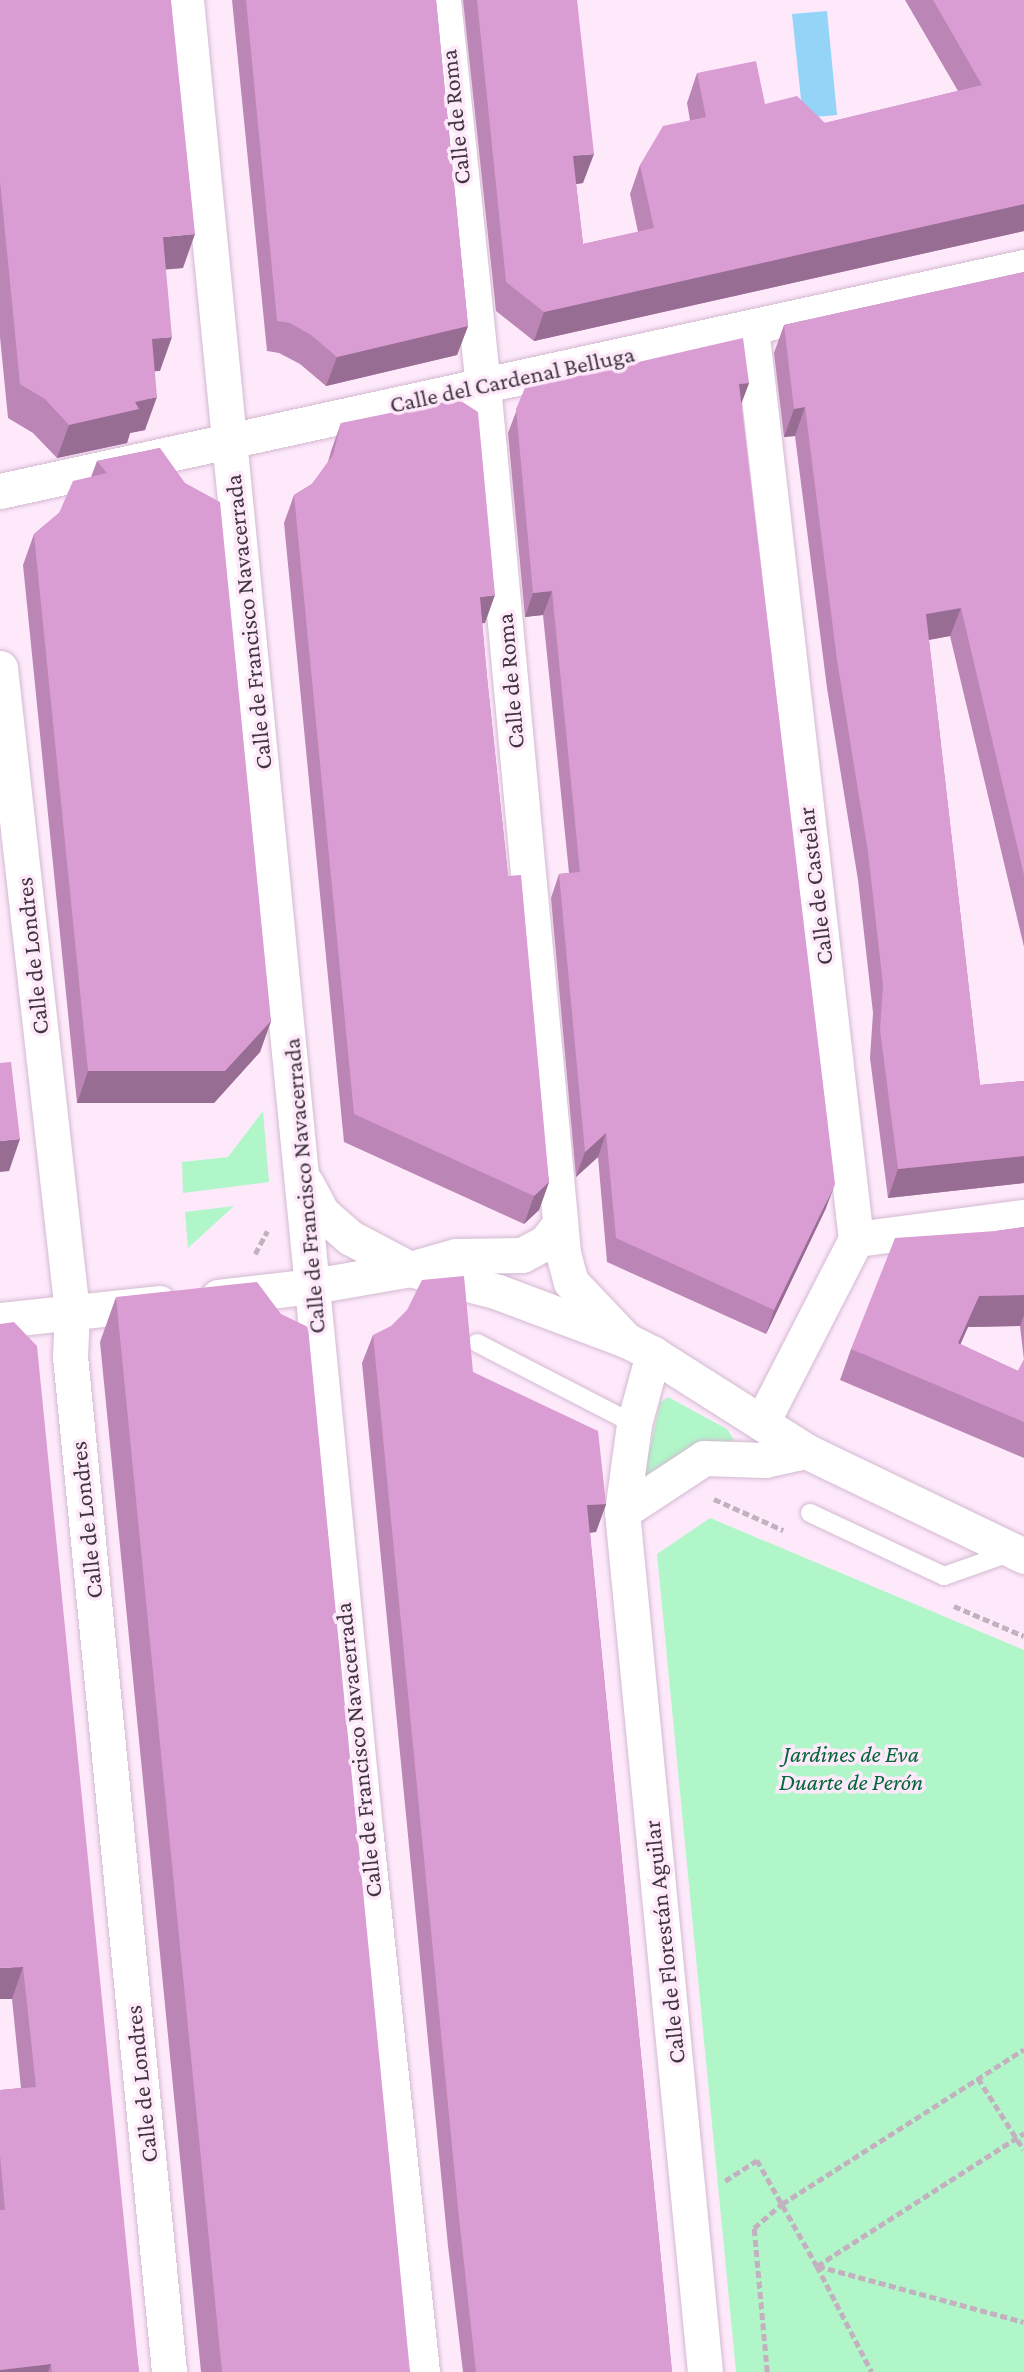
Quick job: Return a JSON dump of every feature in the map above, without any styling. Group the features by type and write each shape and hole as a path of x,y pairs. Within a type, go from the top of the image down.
{"street":[{"name":"Calle de Francisco Navacerrada","path":"186,0 422,2372"},
{"name":"Calle de Roma","path":"443,0 483,385 560,1224 571,1282 640,1347"},
{"name":"Calle del Cardenal Belluga","path":"0,491 229,438 751,328 1024,267"},
{"name":"Calle de Castelar","path":"751,328 856,1238"},
{"name":"Calle de Londres","path":"0,668 72,1312 71,1356 169,2372"},
{"path":"304,1180 322,1213 351,1238 410,1269 498,1292 640,1347 806,1451 1019,1553"},
{"path":"762,1423 856,1238 1024,1217"},
{"path":"0,1320 313,1286 410,1269 456,1256 522,1255 545,1243 560,1224"},
{"name":"Calle de Florestán Aguilar","path":"640,1347 634,1424 622,1512 705,2372"},
{"path":"622,1512 704,1458 765,1460 806,1451"}],"lane":[{"path":"477,1343 634,1424"},
{"path":"810,1513 944,1576 1019,1553"}],"path":[{"path":"767,2372 754,2228 782,2204 1024,2049"},
{"path":"978,2078 1024,2150"},
{"path":"817,2266 1024,2133"},
{"path":"718,2185 757,2160 817,2266 872,2372"},
{"path":"817,2266 1024,2322"}],"green space":[{"path":"263,1111 269,1182 183,1193 182,1162 228,1157"},
{"path":"234,1206 188,1248 185,1212"},
{"path":"668,1397 727,1429 734,1440 644,1476 660,1403"},
{"name":"Jardines de Eva Duarte de Perón","path":"710,1518 1024,1650 1024,2372 736,2372 657,1554"}],"water":[{"path":"827,11 837,115 803,118 792,14"}],"building":[{"path":"0,0 171,0 195,234 163,237 172,337 152,339 157,397 135,402 139,409 69,425 45,399 20,384 0,181"},
{"path":"246,0 436,0 468,326 337,357 311,335 290,323 277,321"},
{"path":"477,0 577,0 594,154 573,156 583,244 654,228 640,165 663,126 706,117 697,73 756,61 765,104 797,96 825,123 982,85 933,0 1024,0 1024,204 544,312 506,282"},
{"path":"1024,272 1024,875 961,608 926,614 980,1085 1024,1081 1024,1156 898,1169 880,1030 883,985 868,852 837,660 805,407 794,409 784,325"},
{"path":"743,338 749,383 739,384 835,1184 774,1310 616,1238 606,1133 585,1152 559,874 580,872 552,591 533,593 516,409 525,388"},
{"path":"458,399 478,412 495,595 480,597 487,677 508,876 521,875 549,1182 534,1196 354,1114 294,495 312,484 333,455 341,423"},
{"path":"160,448 185,483 220,502 271,1021 225,1071 88,1071 34,534 59,513 73,481 107,473 97,461"},
{"path":"11,1062 20,1139 0,1141 0,1063"},
{"path":"1024,1227 1024,1295 979,1296 958,1343 1018,1371 1024,1359 1024,1422 851,1349 895,1238"},
{"path":"464,1276 473,1372 598,1431 606,1504 587,1505 672,2372 476,2372 373,1335 391,1326 407,1310 422,1280"},
{"path":"257,1282 281,1314 308,1327 410,2372 222,2372 116,1297"},
{"path":"14,1322 37,1346 139,2372 52,2372 51,2364 0,2370 0,2210 5,2210 0,2155 0,2090 36,2087 23,1967 0,1968 0,1324"}]}
